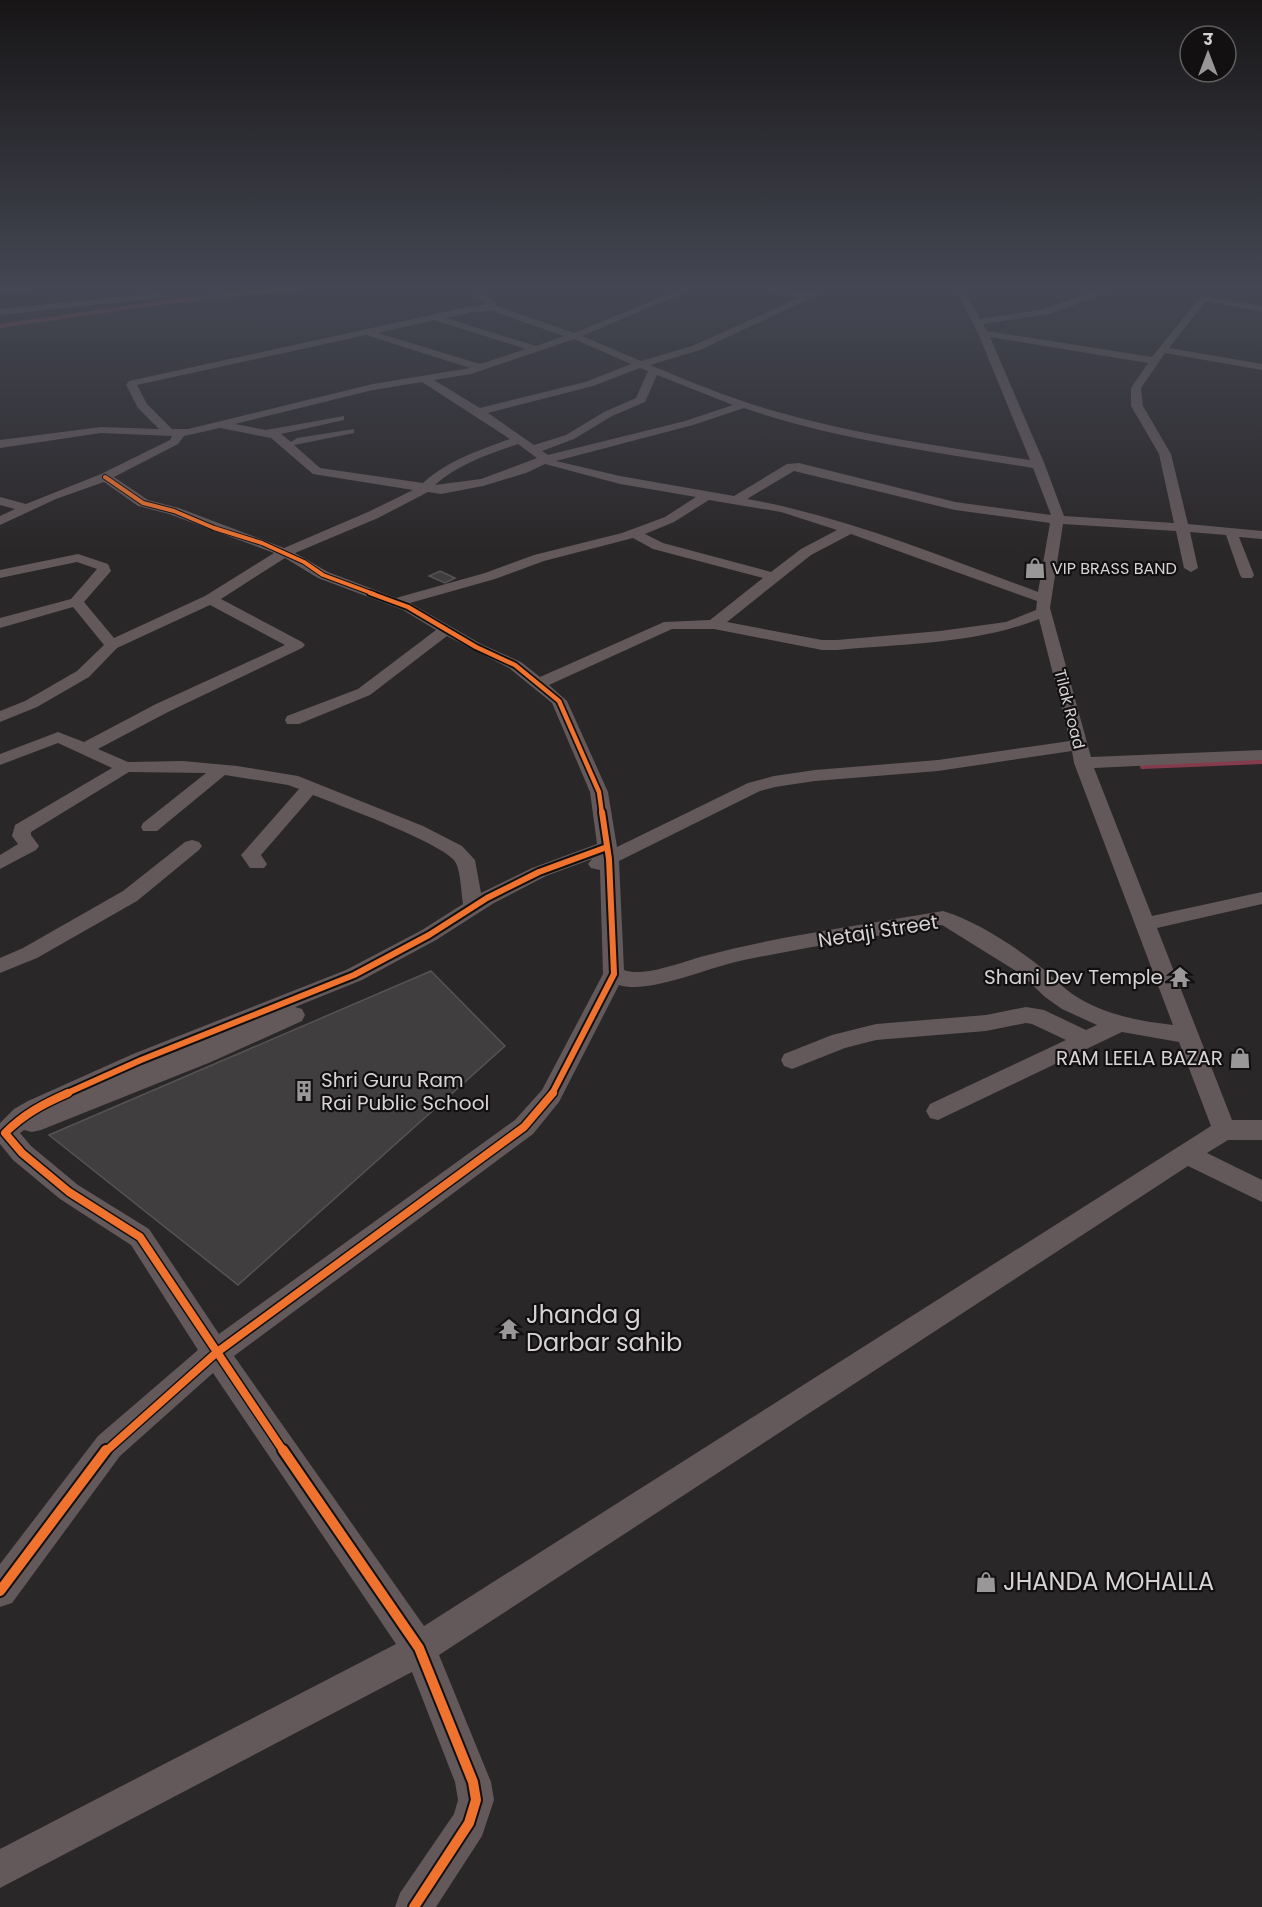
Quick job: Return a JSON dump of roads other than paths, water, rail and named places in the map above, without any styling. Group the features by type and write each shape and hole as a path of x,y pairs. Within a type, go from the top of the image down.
{"street":[{"path":"169,375 133,383 131,386 142,406 175,432"},
{"path":"0,444 101,429 175,432 373,387 444,375"},
{"path":"478,412 589,384 612,375"},
{"path":"531,450 570,437 608,414 641,400 652,375"},
{"path":"666,375 701,390 771,414 893,442 1039,465"},
{"name":"Tilak Road","path":"1001,375 1058,513 1044,605 1080,748 1144,924 1224,1130"},
{"path":"1145,375 1136,388 1137,406 1166,454 1191,568"},
{"path":"424,379 478,412 544,460 553,464 620,480 783,509 850,530 1044,605"},
{"path":"216,424 281,439 317,471 424,489 457,489 522,470 544,460 688,423 743,405"},
{"path":"267,434 340,418"},
{"path":"286,444 350,431"},
{"path":"0,520 52,496 105,477 174,442 175,432"},
{"path":"0,717 31,704 83,675 112,645 210,599 282,554 373,515 424,489 440,475 476,455 519,440"},
{"path":"735,501 790,467 799,467 890,492 978,510 1057,519 1182,526 1262,535"},
{"path":"0,1591 109,1446 216,1353 524,1127 551,1096 614,974 608,853 599,792 560,701 515,665 476,647 408,608 323,575 304,562 262,543 214,528 198,519 143,503 105,477"},
{"path":"394,603 485,577 540,558 596,546 672,518 706,496"},
{"path":"0,501 27,508"},
{"path":"714,624 737,609 774,577 820,543 850,530"},
{"path":"632,532 658,546 774,577"},
{"path":"1231,532 1247,575"},
{"path":"0,574 78,558 103,567 104,571 76,602 0,623"},
{"path":"85,749 162,708 297,645 210,599"},
{"path":"76,602 112,645"},
{"path":"538,684 669,625 714,624 822,645 837,645 940,636 1009,626 1044,605"},
{"path":"293,720 372,687 447,629"},
{"path":"0,760 58,737 125,767 183,766 292,780 416,830 455,850 465,860 473,905"},
{"path":"2,1133 225,1046 384,974 425,951 462,924 525,891 754,787 808,776 919,768 1080,748 1262,755"},
{"path":"0,862 29,846 21,836 22,829 125,767"},
{"path":"150,827 221,770"},
{"path":"257,864 251,855 310,787"},
{"path":"0,966 30,953 130,896 192,846"},
{"path":"2,1133 22,1116 62,1095 141,1060 354,975 429,935 473,905 539,872 608,853"},
{"path":"1144,924 1262,898"},
{"name":"Netaji Street","path":"614,974 628,980 650,978 741,953 943,918 955,922 1032,970 1055,994 1073,1005 1119,1024 1152,1032 1187,1035"},
{"path":"792,1060 840,1041 876,1032 986,1023 1026,1015 1036,1016 1086,1040"},
{"path":"938,1111 1119,1024"},
{"path":"0,1869 418,1648 1224,1130 1262,1130"},
{"path":"2,1133 69,1192 140,1238 418,1648 473,1782 476,1800 469,1823 414,1907"},
{"path":"1186,1154 1262,1192"}],"waterway":[{"path":"1143,766 1262,761"}],"place":[{"name":"VIP BRASS BAND","path":"1035,568"},
{"name":"Shani Dev Temple","path":"1180,977"},
{"name":"RAM LEELA BAZAR","path":"1240,1058"},
{"name":"Shri Guru Ram Rai Public School","path":"304,1091"},
{"name":"Jhanda g Darbar sahib","path":"509,1329"},
{"name":"JHANDA MOHALLA","path":"986,1582"}]}
